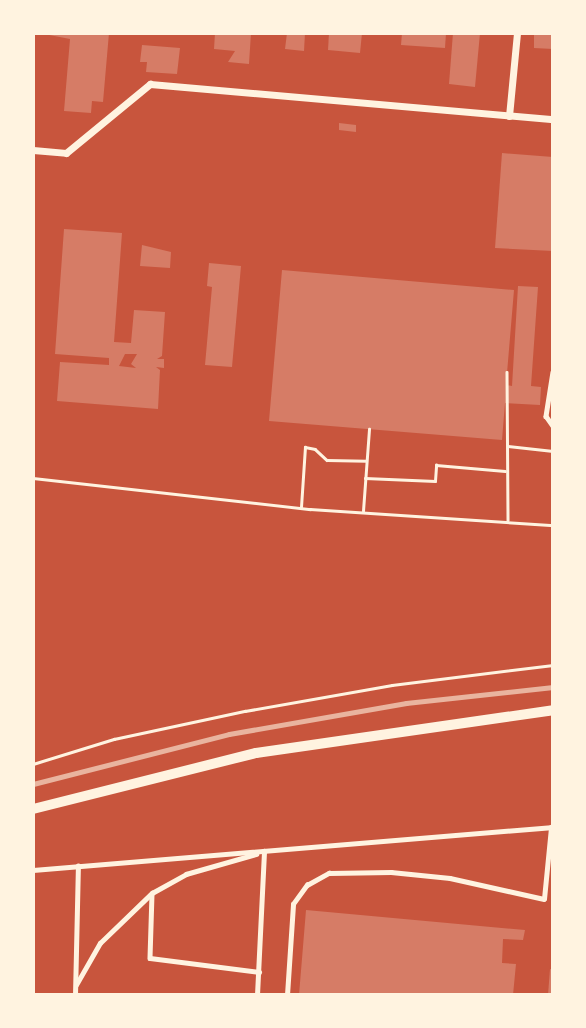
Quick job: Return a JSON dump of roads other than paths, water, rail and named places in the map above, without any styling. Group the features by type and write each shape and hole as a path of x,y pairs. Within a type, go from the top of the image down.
{"street":[{"path":"509,116 517,33"},
{"path":"33,150 66,153 150,84 553,119"},
{"path":"33,809 256,753 553,710"}],"lane":[{"path":"553,372 546,416 553,426"},
{"path":"33,870 552,827 544,899 450,878 391,872 328,873 307,885 293,904 287,995"},
{"path":"76,985 100,943 152,893 187,874 266,851"},
{"path":"257,995 266,851"},
{"path":"75,995 78,866"},
{"path":"152,893 150,958 259,972"}],"railway":[{"path":"33,784 229,734 406,703 553,687"}]}
